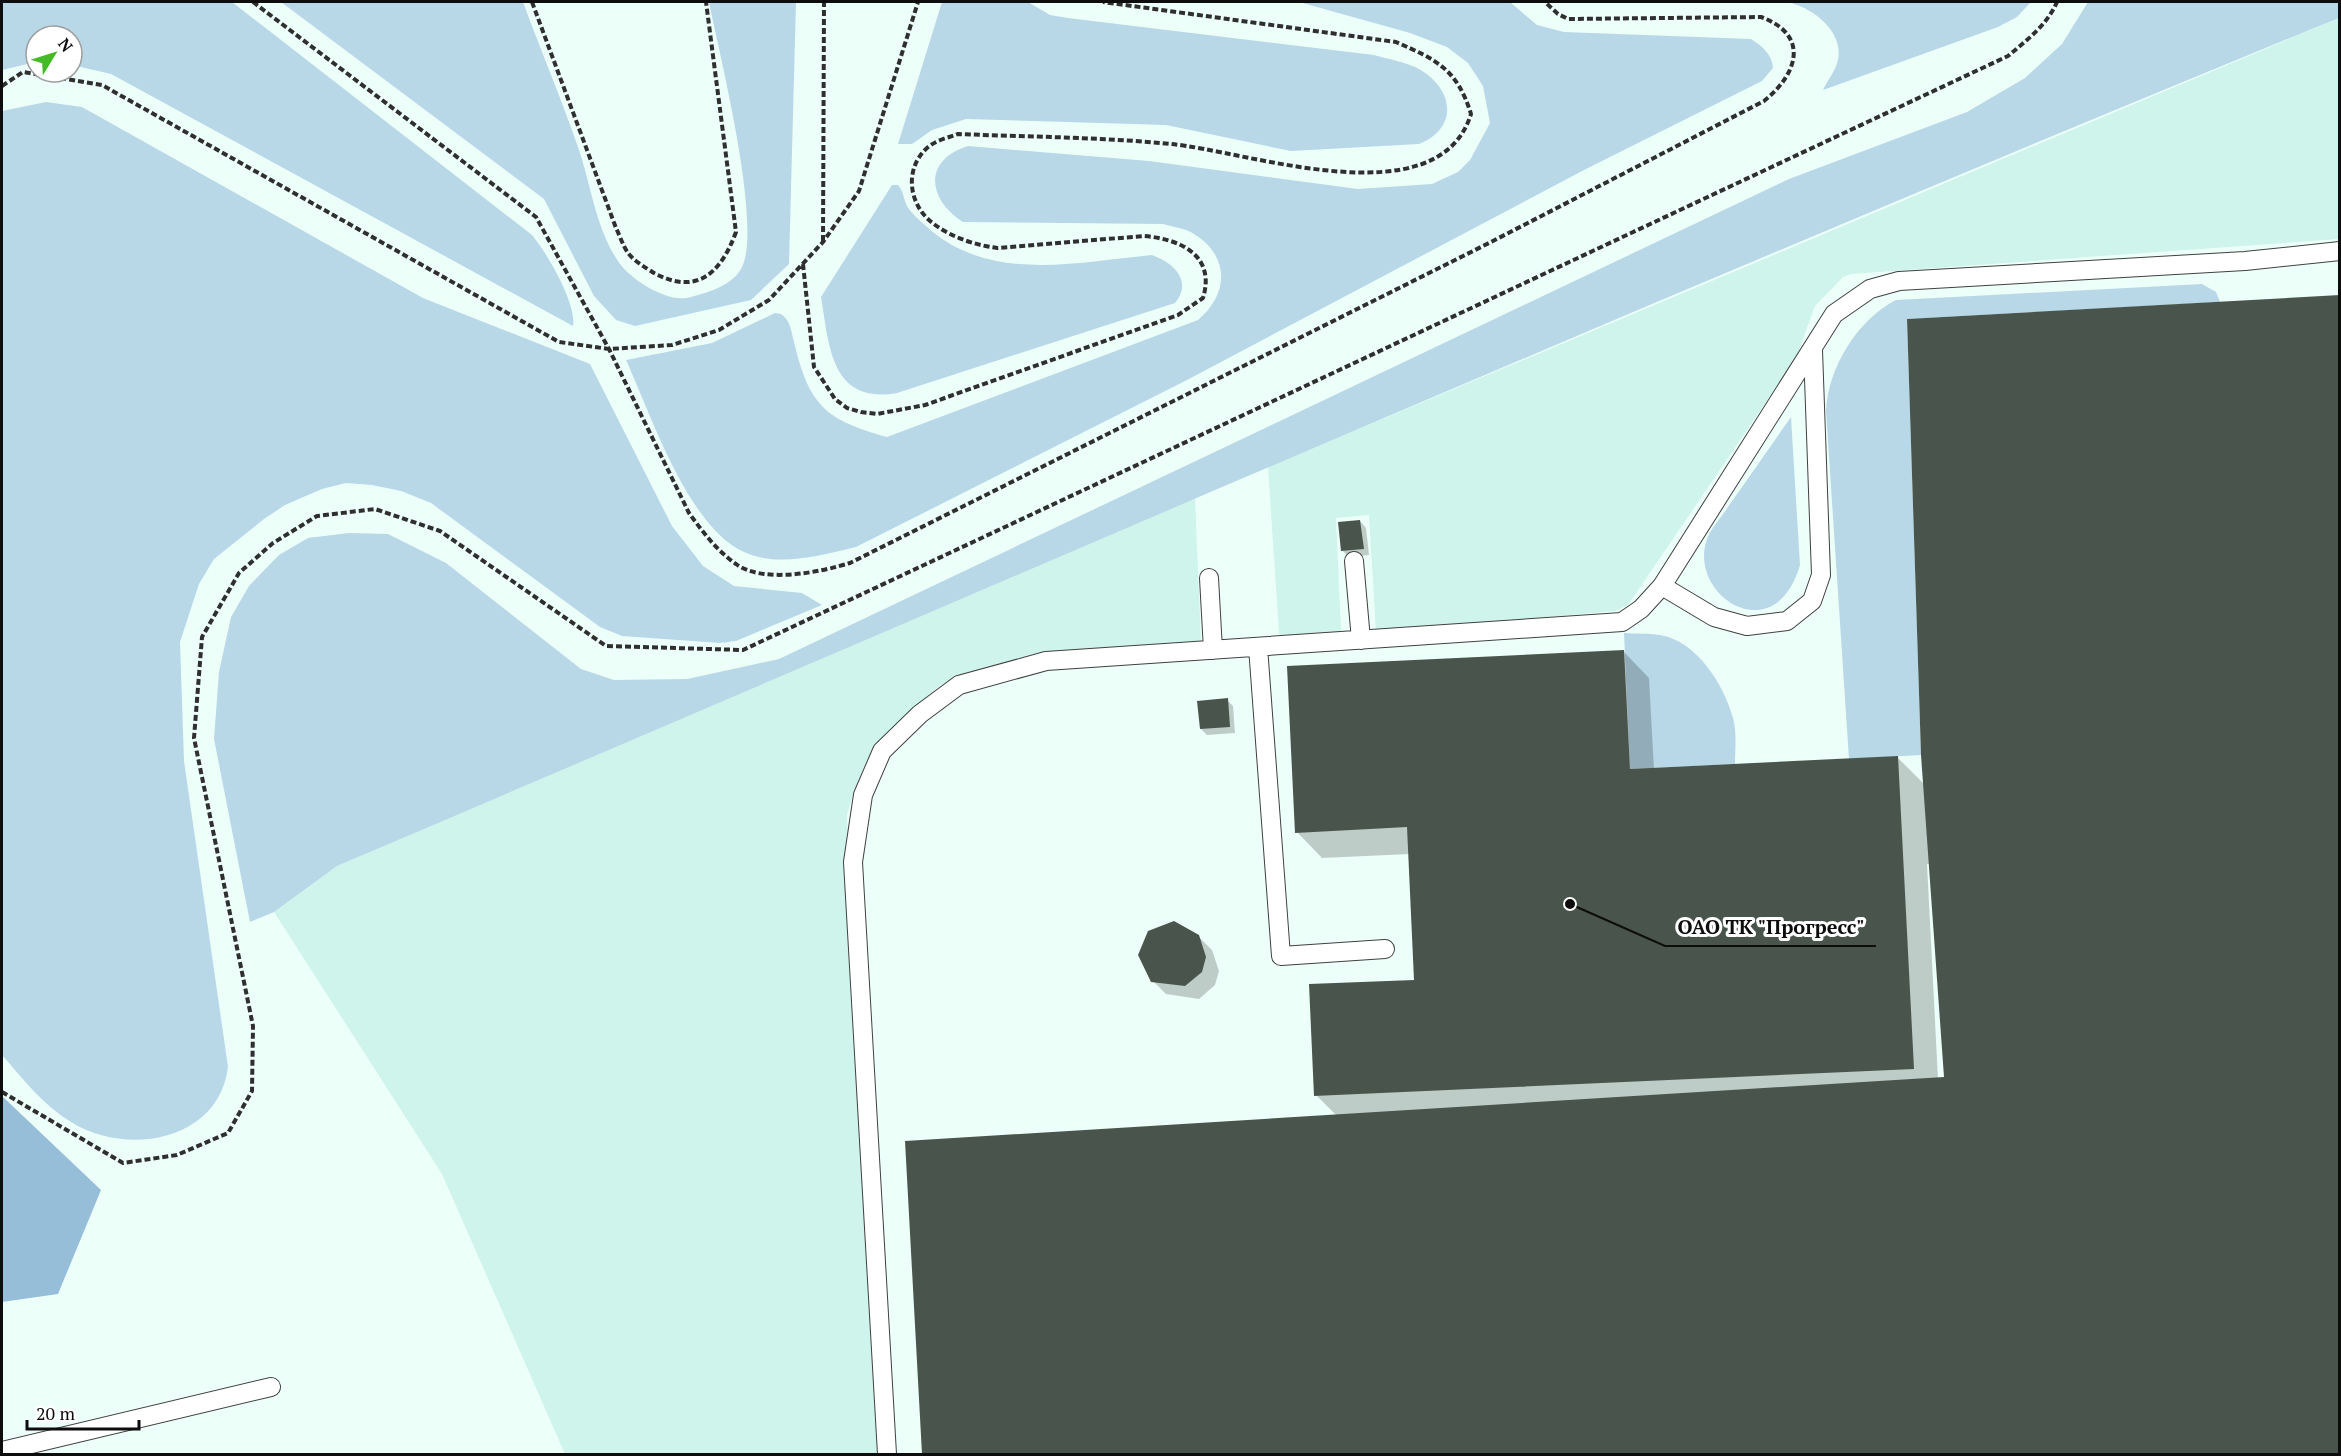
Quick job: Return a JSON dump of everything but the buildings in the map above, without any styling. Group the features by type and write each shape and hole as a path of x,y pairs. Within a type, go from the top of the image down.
{"lane":[{"path":"887,1455 854,862 863,795 882,751 921,714 959,685 1046,662 1622,622 1641,609 1662,586 1813,350 1833,314 1870,289 1883,283 2245,261 2340,251"},
{"path":"1662,586 1714,617 1747,626 1787,621 1812,601 1821,575 1813,350"},
{"path":"1354,561 1361,640"},
{"path":"1209,578 1213,650"},
{"path":"1258,647 1281,956 1384,949"},
{"path":"2,1451 270,1387"}],"path":[{"path":"253,2 536,217 609,350 689,513 703,533 738,566 758,573 818,573 850,563 1481,247 1764,101 1784,81 1795,56 1793,44 1784,31 1774,22 1761,17 1568,19 1558,14 1545,2"},
{"path":"532,2 616,228 628,254 647,269 669,281 690,284 717,268 729,252 736,232 706,2"},
{"path":"823,242 824,2"},
{"path":"2,86 23,72 102,85 559,342 609,350 672,345 719,330 769,300 823,242 859,191 918,2"},
{"path":"803,264 814,368 835,399 847,408 877,414 925,405 1178,315 1203,298 1207,286 1205,272 1196,256 1184,244 1168,238 1144,236 997,248 981,246 944,231 920,210 911,184 917,160 932,144 958,134 1172,144 1316,170 1375,172 1419,167 1443,154 1467,128 1470,114 1454,76 1437,62 1396,42 1103,2"},
{"path":"2,1092 123,1163 177,1155 228,1133 252,1091 254,1026 194,738 202,637 239,573 273,543 317,516 375,509 440,531 606,646 742,650 2008,56 2033,35 2053,12 2057,2"}],"green space":[{"path":"2339,18 2339,239 1851,274 1843,277 1815,306 1796,358 1628,605 1615,611 1376,632 1369,515 1336,518 1341,631 1339,633 1282,636 1279,634 1268,467"},
{"path":"1195,498 1201,642 1038,653 956,676 938,687 883,737 870,756 854,791 847,815 850,906 881,1454 565,1454 442,1174 274,912 337,866"}],"shaded area":[{"path":"2,2 232,2 532,235 553,266 566,292 573,317 573,326 111,74 84,68 84,24 24,24 24,65 2,70"},
{"path":"281,2 523,2 572,131 584,165 595,209 612,251 626,271 642,284 662,294 682,298 712,290 732,280 741,269 747,248 744,180 730,98 709,2 796,2 789,264 751,300 635,326 616,320 594,296 544,199"},
{"path":"942,2 1028,2 1050,15 1068,18 1374,55 1414,67 1431,77 1445,97 1446,119 1432,137 1419,144 1291,151 1166,125 966,119 932,130 912,144 898,144"},
{"path":"1299,2 1510,2 1537,25 1564,32 1751,39 1766,51 1773,68 1762,81 1584,170 1187,380 856,547 785,560 757,557 744,552 724,539 705,519 673,467 626,360 712,343 775,313 781,314 790,326 806,381 823,407 848,424 887,437 1198,320 1216,299 1221,276 1214,253 1206,243 1183,229 1163,224 963,222 942,202 935,181 937,170 953,152 968,146 1149,161 1358,189 1432,184 1458,172 1470,160 1490,123 1483,86 1468,63 1447,47 1410,33"},
{"path":"1787,2 2031,2 2017,17 1998,27 1823,90 1838,60 1839,49 1836,39 1831,30 1816,15"},
{"path":"2088,2 2339,2 2339,18 1837,226 337,866 274,912 250,922 214,739 219,672 231,617 249,586 279,555 308,538 349,533 388,534 446,563 581,669 614,680 687,679 779,659 1789,179 1967,112 2025,78 2062,44"},
{"path":"46,102 82,107 423,298 590,364 672,526 703,566 734,586 802,593 822,605 736,641 720,643 622,636 600,627 431,503 401,491 346,483 322,489 285,505 264,519 214,559 199,584 180,642 184,761 228,1067 221,1092 208,1112 189,1126 167,1135 143,1139 118,1139 93,1133 71,1122 42,1100 2,1055 2,111"},
{"path":"892,185 898,185 909,209 926,226 951,244 977,256 1005,263 1034,265 1093,262 1152,255 1174,268 1181,280 1180,295 1175,303 897,393 875,394 858,390 846,380 837,367 831,351 821,297"},
{"path":"2202,284 2216,292 2220,302 1907,319 1921,755 1849,759 1826,411 1832,378 1847,347 1857,333 1882,309 1896,300"},
{"path":"1791,417 1800,565 1788,591 1773,605 1755,610 1738,606 1722,596 1710,581 1704,562 1706,542 1712,529"},
{"path":"1624,633 1656,634 1673,639 1686,646 1707,666 1723,692 1733,718 1735,764 1630,769"},
{"path":"2,1096 101,1190 58,1294 2,1302"}],"place":[{"name":"ОАО ТК \"Прогресс\"","path":"1570,904"}]}
